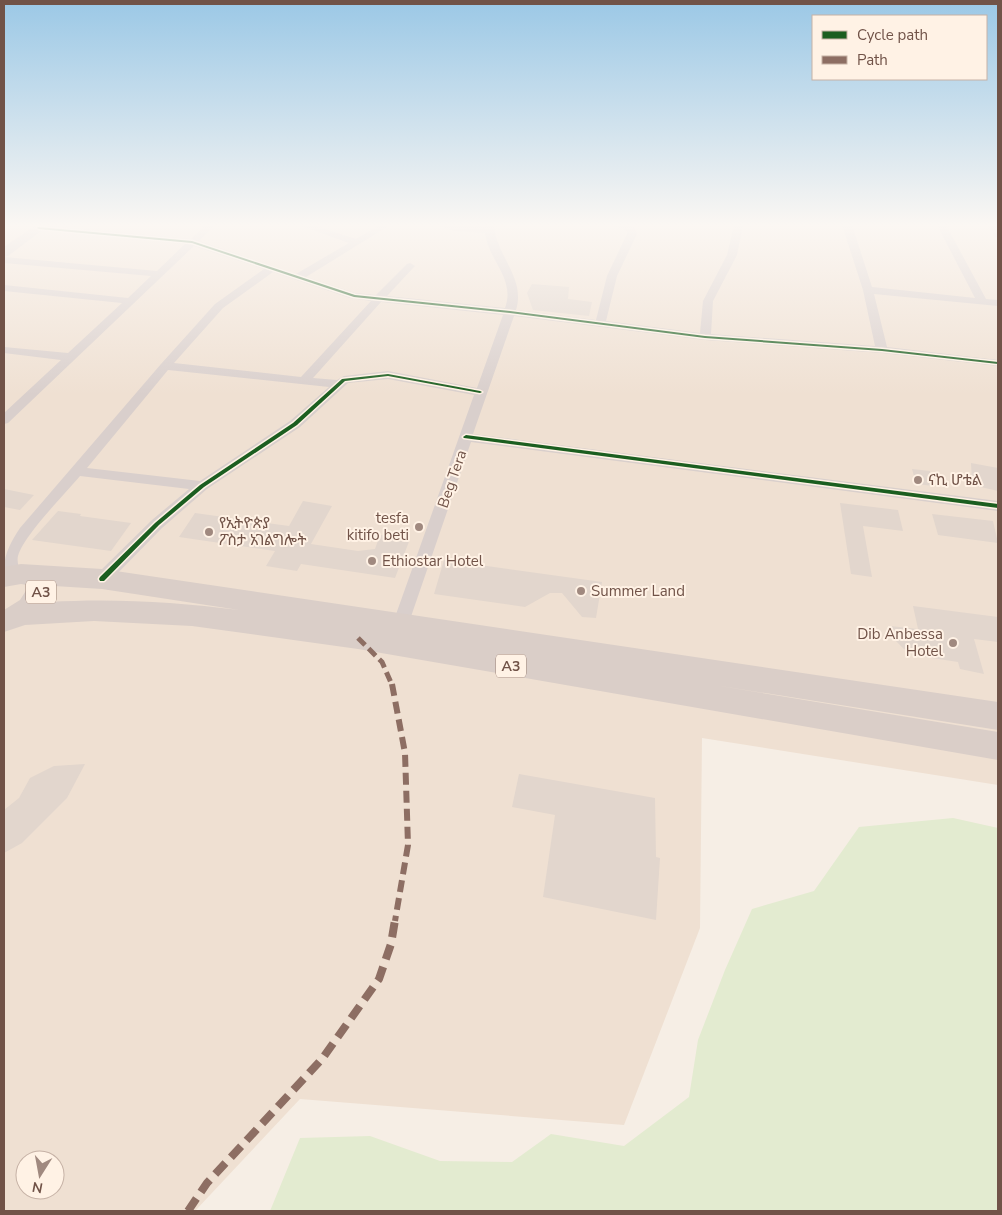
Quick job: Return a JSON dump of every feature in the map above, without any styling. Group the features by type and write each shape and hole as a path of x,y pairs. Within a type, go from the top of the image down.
{"highway":[{"name":"A3","path":"9,620 33,606 40,596 42,587 39,580 16,576"},
{"name":"A3","path":"16,576 102,579 998,746"},
{"name":"A3","path":"9,620 94,610 163,612 396,635 994,716"},
{"path":"994,716 998,746"}],"street":[{"path":"4,420 150,282"},
{"path":"16,576 10,557 17,544 165,366 230,296 252,282"},
{"path":"307,282 346,295 510,312 705,337 882,350 998,363"},
{"path":"305,379 342,336 395,282"},
{"name":"Beg Tera","path":"396,635 466,438 480,392 510,312 514,299 511,282"},
{"path":"600,324 610,282"},
{"path":"705,337 708,301 718,282"},
{"path":"865,282 882,350"},
{"path":"972,282 982,301"},
{"path":"4,288 129,301"},
{"path":"868,290 998,303"},
{"path":"4,350 69,357"},
{"path":"165,366 305,379 338,384"},
{"path":"102,579 157,524 202,486 295,424 338,384 360,377 388,375 480,392"},
{"path":"466,438 998,506"},
{"path":"77,471 202,486"}],"shaded area":[{"path":"4,282 998,282 998,785 702,738 700,928 624,1125 300,1099 195,1211 4,1211"}],"green space":[{"path":"953,818 998,828 998,1211 270,1211 300,1138 370,1136 440,1161 512,1162 551,1134 624,1146 689,1097 698,1040 725,970 752,909 814,891 859,827"}],"building":[{"path":"532,284 569,287 568,299 592,302 589,316 533,310 527,293"},
{"path":"971,463 998,468 998,491 972,485"},
{"path":"912,469 930,471 934,486 916,484"},
{"path":"4,489 34,495 20,510 4,507"},
{"path":"303,501 332,506 311,544 358,551 375,549 380,535 410,539 395,578 301,564 297,571 266,566 275,551 179,537 195,513 289,526"},
{"path":"840,503 898,510 903,531 863,526 872,577 851,574"},
{"path":"58,511 131,523 111,551 32,540"},
{"path":"932,514 993,521 998,543 938,535"},
{"path":"444,560 602,582 596,618 582,617 562,593 550,593 525,607 434,594"},
{"path":"913,606 998,617 998,642 974,639 984,674 960,669 958,662 919,656 904,649 894,639 890,626 918,629"},
{"path":"85,764 67,798 22,843 4,853 4,810 19,798 30,778 54,766"},
{"path":"519,774 655,798 656,857 660,858 656,920 543,897 555,815 512,807"}],"marked path":[{"path":"188,1211 207,1183 322,1059 379,979 391,944 408,845 405,753 393,687 382,662 358,638"}],"cycle path":[{"path":"311,282 354,296 510,312 705,337 882,350 998,363"},
{"path":"102,579 157,524 202,486 295,424 344,380 388,375 480,392"},
{"path":"466,437 998,506"}],"place":[{"name":"ናኪ ሆቴል","path":"918,480"},
{"name":"tesfa kitifo beti","path":"419,527"},
{"name":"የኢትዮጵያ ፖስታ አገልግሎት","path":"209,532"},
{"name":"Ethiostar Hotel","path":"372,561"},
{"name":"Summer Land","path":"581,591"},
{"name":"Dib Anbessa Hotel","path":"953,643"}]}
